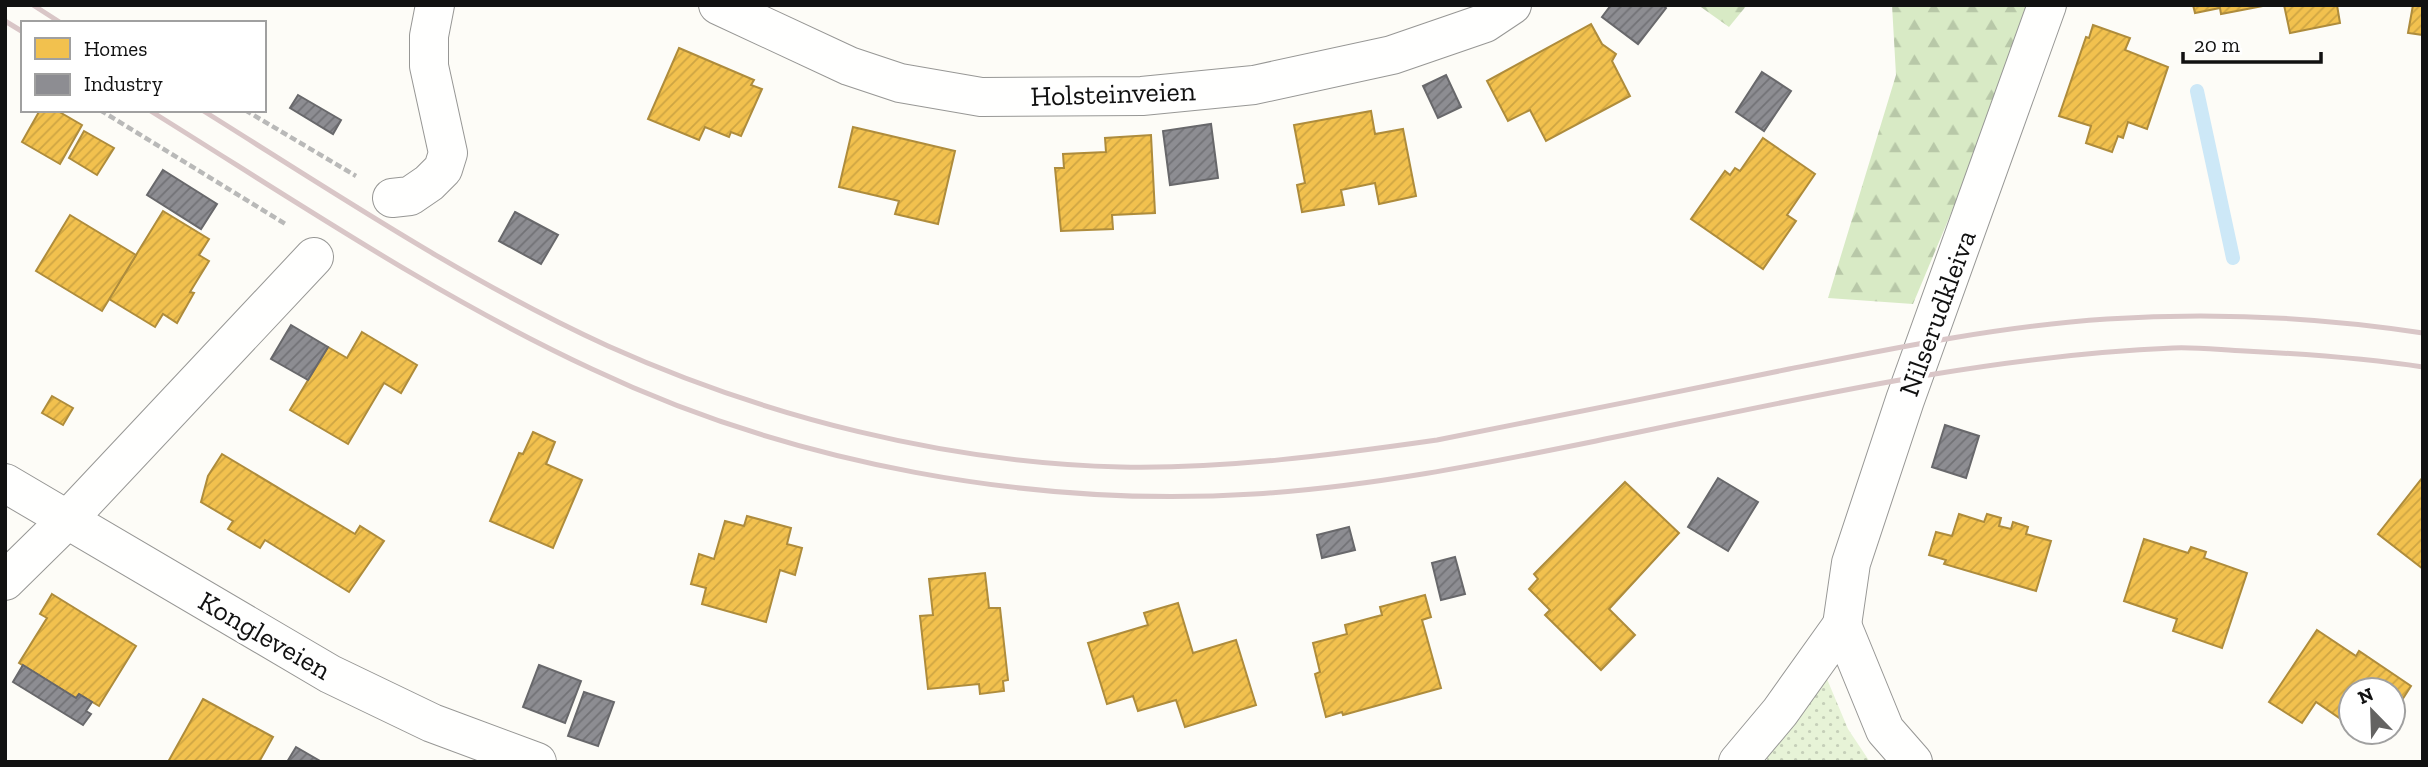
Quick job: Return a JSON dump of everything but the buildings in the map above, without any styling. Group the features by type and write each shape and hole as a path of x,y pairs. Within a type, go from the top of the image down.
{"street":[{"path":"393,198 410,196 429,183 443,169 448,153 429,66 429,36 435,5"},
{"name":"Holsteinveien","path":"718,5 849,66 900,83 981,97 1142,96 1254,85 1392,55 1485,23 1512,5"},
{"name":"Nilserudkleiva","path":"1842,625 1851,564 1905,400 2047,5"},
{"path":"5,580 67,520 314,257"},
{"name":"Kongleveien","path":"5,483 330,674 432,723 537,762"},
{"path":"1738,762 1780,712 1842,625"},
{"path":"1842,625 1885,730 1913,762"}],"path":[{"path":"103,112 307,236 313,246 314,257"},
{"path":"248,112 393,198"}],"green space":[{"path":"1698,5 1747,5 1729,27"},
{"path":"1892,5 2034,5 2029,27 1913,304 1828,298 1896,75"},
{"path":"1827,679 1848,729 1870,762 1767,762 1767,756"}],"waterway":[{"path":"2197,91 2233,258"}],"railway":[{"path":"33,5 58,21"},
{"path":"5,21 21,31"},
{"path":"152,112 422,279 534,341 592,369 669,402 749,431 831,454 1000,486 1085,494 1170,497 1254,494 1340,486 1511,458 1883,383 2027,360 2100,353 2200,348 2334,357 2423,367"},
{"path":"205,112 452,265 555,321 668,371 730,394 858,432 924,446 1055,464 1200,466 1398,446 1908,346 2067,322 2146,317 2265,317 2423,333"}]}
